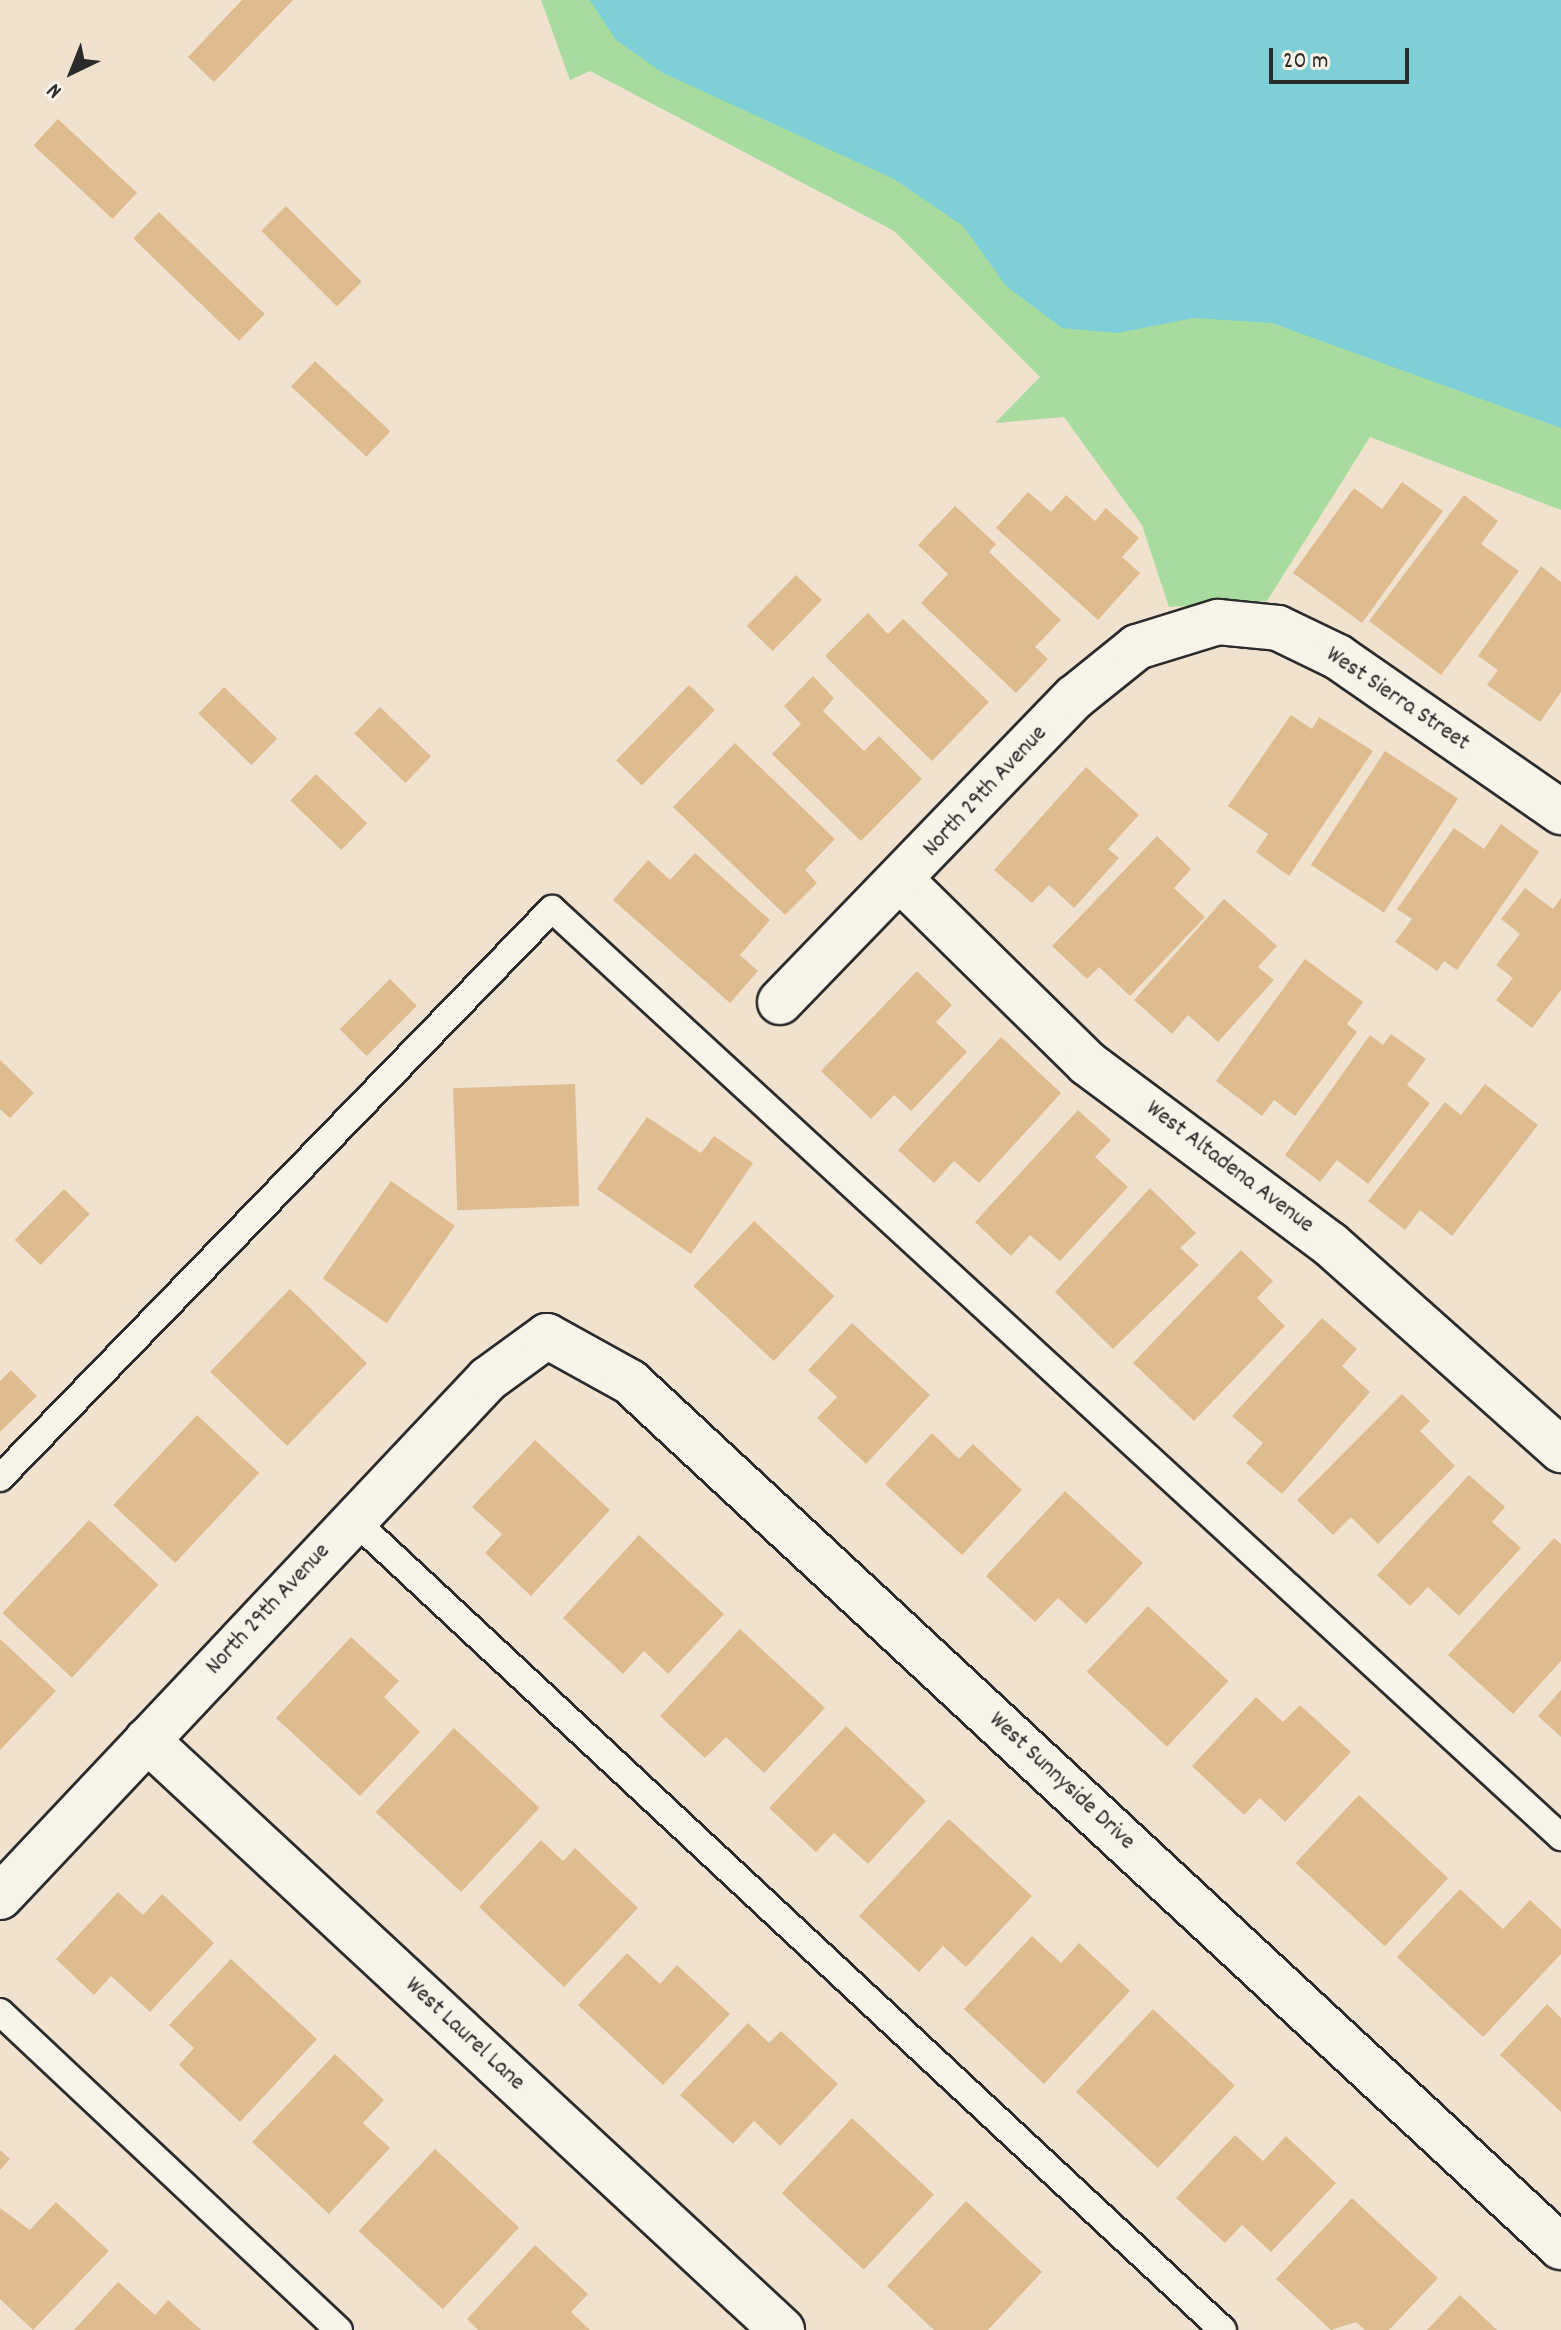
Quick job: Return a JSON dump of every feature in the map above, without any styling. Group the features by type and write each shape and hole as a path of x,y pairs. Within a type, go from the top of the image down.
{"street":[{"name":"West Sierra Street","path":"1218,622 1278,628 1338,657 1561,812"},
{"name":"North 29th Avenue","path":"780,1002 902,881 1075,697 1137,647 1218,622"},
{"name":"West Altadena Avenue","path":"902,881 1087,1063 1330,1244 1561,1450"},
{"name":"North 29th Avenue","path":"0,1897 488,1379 547,1336"},
{"name":"West Sunnyside Drive","path":"547,1336 630,1382 1561,2247"},
{"name":"West Laurel Lane","path":"147,1740 782,2330"}],"lane":[{"path":"0,1478 552,909 1561,1837"},
{"path":"354,1520 1223,2330"},
{"path":"0,2012 339,2330"}],"green space":[{"path":"541,0 1561,0 1561,510 1370,437 1267,601 1169,607 1142,525 1064,417 995,423 1040,377 894,231 590,71 570,80"}],"water":[{"path":"590,0 1561,0 1561,428 1272,323 1194,318 1117,333 1062,328 1006,286 963,226 894,179 663,73 616,40"}],"building":[{"path":"242,0 293,0 214,82 188,57"},
{"path":"58,119 137,193 112,219 33,145"},
{"path":"286,206 362,282 337,306 261,231"},
{"path":"159,212 265,314 239,341 133,239"},
{"path":"315,361 390,431 366,457 291,387"},
{"path":"1402,482 1443,511 1362,623 1293,573 1354,488 1382,509"},
{"path":"1028,492 1051,512 1066,495 1095,521 1106,508 1139,538 1122,557 1140,573 1098,620 996,528"},
{"path":"1464,495 1498,521 1481,544 1519,571 1441,675 1369,621"},
{"path":"955,506 996,544 989,552 1061,620 1035,647 1048,659 1016,693 921,603 948,574 918,545"},
{"path":"1541,566 1561,582 1561,692 1540,722 1487,685 1498,670 1478,656"},
{"path":"796,575 822,600 773,651 747,626"},
{"path":"868,613 888,634 903,619 989,702 932,761 825,656"},
{"path":"813,676 834,698 823,711 864,751 879,736 922,779 861,841 772,754 801,724 784,706"},
{"path":"689,685 715,710 642,786 616,761"},
{"path":"224,687 277,738 252,765 198,714"},
{"path":"380,707 431,756 405,783 354,734"},
{"path":"1291,715 1312,729 1319,717 1373,751 1289,876 1256,852 1268,834 1228,806"},
{"path":"735,743 835,839 805,870 817,883 785,915 673,807"},
{"path":"1385,751 1458,798 1384,912 1311,865"},
{"path":"1086,767 1139,815 1108,849 1119,858 1074,908 1049,885 1032,903 994,870"},
{"path":"316,774 367,823 341,850 290,801"},
{"path":"1501,824 1539,852 1457,970 1444,961 1437,971 1395,942 1412,919 1397,909 1454,828 1484,849"},
{"path":"1157,836 1191,869 1174,888 1205,917 1130,996 1099,967 1087,979 1052,946"},
{"path":"695,853 770,920 740,955 758,971 730,1003 613,900 648,860 670,880"},
{"path":"1525,888 1553,909 1561,898 1561,990 1532,1028 1496,1000 1513,978 1496,965 1520,934 1501,919"},
{"path":"1224,899 1277,946 1258,967 1274,980 1218,1042 1188,1015 1172,1034 1134,1000"},
{"path":"1305,959 1363,1002 1347,1024 1357,1032 1295,1116 1274,1100 1262,1116 1216,1081"},
{"path":"917,971 952,1005 936,1022 967,1052 911,1111 894,1095 871,1119 821,1071"},
{"path":"390,979 417,1006 367,1056 340,1029"},
{"path":"1391,1034 1426,1059 1407,1085 1430,1103 1368,1184 1337,1160 1320,1182 1285,1155 1370,1035 1383,1045"},
{"path":"1001,1037 1061,1093 979,1183 954,1161 934,1183 898,1150"},
{"path":"0,1060 34,1093 10,1118 0,1109"},
{"path":"575,1084 579,1206 457,1210 453,1088"},
{"path":"1485,1084 1538,1125 1452,1236 1420,1210 1405,1230 1368,1201 1445,1102 1461,1115"},
{"path":"1078,1110 1111,1140 1095,1157 1128,1187 1060,1261 1030,1235 1011,1256 975,1222"},
{"path":"647,1117 701,1153 714,1136 753,1163 691,1254 597,1189"},
{"path":"391,1181 455,1226 387,1323 323,1278"},
{"path":"1150,1188 1196,1233 1180,1248 1199,1265 1113,1349 1055,1292"},
{"path":"64,1189 90,1214 41,1265 15,1240"},
{"path":"754,1221 834,1296 774,1361 693,1286"},
{"path":"1241,1250 1273,1281 1257,1298 1285,1326 1194,1421 1133,1363"},
{"path":"290,1289 367,1363 287,1446 210,1372"},
{"path":"1322,1318 1357,1349 1342,1366 1370,1392 1282,1494 1246,1463 1263,1443 1232,1416"},
{"path":"852,1323 930,1395 866,1464 817,1418 837,1397 808,1370"},
{"path":"11,1370 37,1396 0,1432 0,1381"},
{"path":"1402,1394 1430,1421 1420,1431 1455,1466 1378,1544 1351,1517 1333,1535 1297,1500"},
{"path":"197,1415 259,1473 175,1563 113,1505"},
{"path":"932,1433 959,1459 973,1444 1022,1490 962,1555 885,1484"},
{"path":"535,1440 610,1510 531,1596 485,1553 502,1534 472,1507"},
{"path":"1469,1475 1505,1507 1492,1522 1521,1548 1459,1616 1428,1587 1410,1606 1377,1575"},
{"path":"1065,1491 1143,1563 1086,1624 1058,1598 1035,1622 986,1576"},
{"path":"89,1520 158,1585 72,1678 2,1613"},
{"path":"639,1535 724,1614 668,1674 644,1651 623,1674 563,1618"},
{"path":"1554,1538 1561,1544 1561,1661 1513,1714 1448,1655"},
{"path":"1148,1606 1228,1681 1167,1747 1087,1672"},
{"path":"740,1629 825,1708 764,1773 726,1737 705,1758 660,1716"},
{"path":"351,1637 399,1681 384,1697 420,1732 360,1796 276,1718"},
{"path":"0,1639 56,1691 0,1750"},
{"path":"1561,1690 1561,1737 1538,1716"},
{"path":"1256,1697 1283,1722 1300,1705 1351,1752 1285,1822 1260,1798 1244,1815 1192,1766"},
{"path":"846,1726 926,1801 868,1864 834,1833 816,1852 769,1808"},
{"path":"454,1728 540,1808 461,1892 376,1812"},
{"path":"1359,1795 1448,1878 1385,1946 1296,1863"},
{"path":"949,1819 1032,1896 966,1967 943,1946 919,1972 859,1916"},
{"path":"541,1840 563,1861 575,1848 638,1908 564,1987 479,1907"},
{"path":"1460,1889 1503,1929 1530,1900 1561,1929 1561,1954 1483,2037 1397,1957"},
{"path":"118,1892 143,1915 162,1894 214,1943 150,2012 111,1976 94,1995 56,1959"},
{"path":"1032,1936 1061,1963 1079,1943 1130,1991 1044,2084 964,2009"},
{"path":"627,1953 660,1984 677,1965 730,2014 663,2085 578,2005"},
{"path":"231,1959 317,2039 240,2122 179,2065 194,2048 169,2025"},
{"path":"1547,2004 1561,2018 1561,2112 1500,2055"},
{"path":"1153,2009 1235,2085 1158,2168 1076,2092"},
{"path":"748,2023 769,2043 781,2031 838,2084 780,2146 754,2121 733,2144 680,2095"},
{"path":"335,2054 384,2100 363,2123 390,2148 329,2214 252,2142"},
{"path":"852,2118 934,2194 864,2270 782,2193"},
{"path":"1235,2135 1263,2161 1286,2136 1336,2183 1271,2252 1242,2225 1225,2243 1176,2198"},
{"path":"435,2149 519,2227 443,2309 359,2231"},
{"path":"0,2150 10,2159 0,2170"},
{"path":"1352,2198 1438,2278 1389,2330 1365,2330 1356,2322 1331,2330 1276,2279"},
{"path":"966,2201 1042,2272 988,2330 934,2330 887,2286"},
{"path":"56,2202 109,2251 33,2330 0,2299 0,2208 30,2230"},
{"path":"535,2245 588,2294 571,2312 590,2330 478,2330 467,2319"},
{"path":"118,2282 155,2315 168,2300 201,2330 74,2330"},
{"path":"1460,2295 1497,2330 1427,2330"}]}
